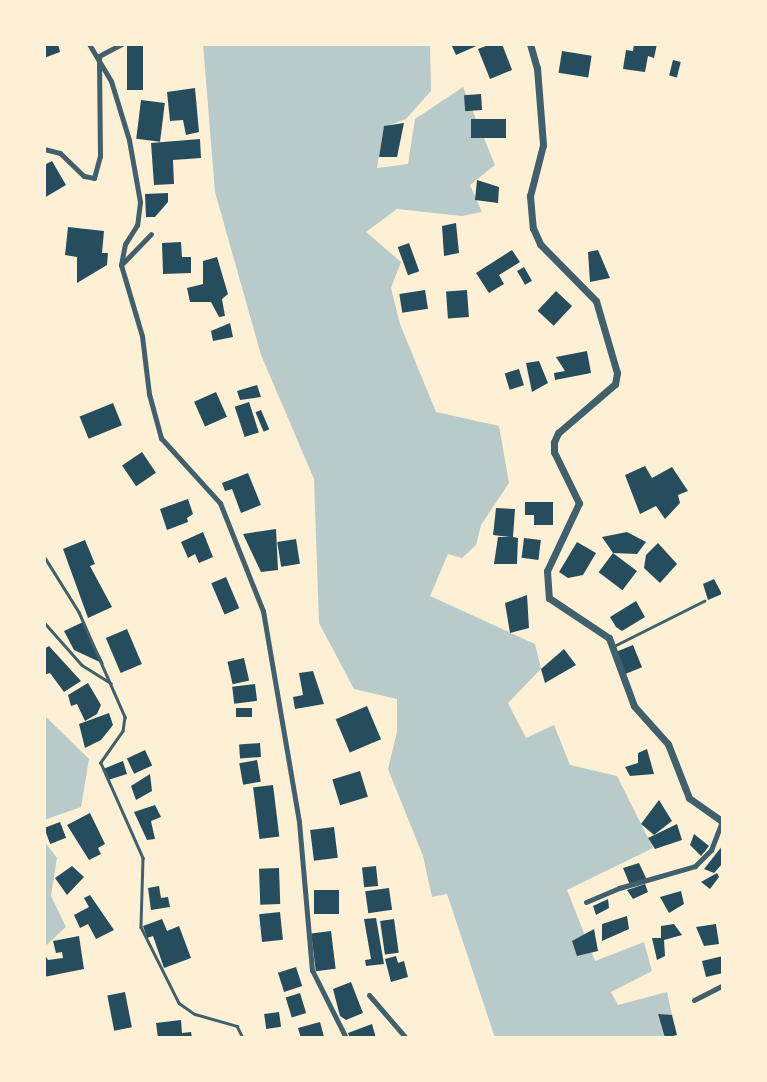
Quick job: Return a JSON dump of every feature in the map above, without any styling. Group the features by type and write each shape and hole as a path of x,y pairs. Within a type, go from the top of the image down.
{"street":[{"path":"89,44 99,56 130,140 140,202 137,225 125,244 121,265 142,336 149,394 162,438 220,503 263,611 299,822 312,970 345,1038"},
{"path":"99,56 122,44"},
{"path":"530,44 537,68 543,150 530,196 533,228 540,244 596,301 617,373 615,384 558,433 554,442 554,452 579,503 547,571 549,598 603,633 614,646 634,706 668,744 689,798 723,822 711,850 695,866 619,888 586,902"},
{"path":"44,149 60,153 84,176 94,178 100,156 99,56"},
{"path":"121,265 152,233"},
{"path":"694,1000 723,985"},
{"path":"369,995 406,1038"}],"lane":[{"path":"44,556 79,612 111,682 125,725 101,762 143,858 141,927 179,1003 195,1014 231,1023 243,1038"},
{"path":"614,646 704,601"},
{"path":"44,622 82,664 111,682"}],"shaded area":[{"path":"203,44 430,44 431,91 406,119 384,127 377,168 408,164 415,119 463,87 495,165 470,185 482,212 462,216 397,209 366,232 401,262 391,288 400,324 436,412 499,426 509,483 481,525 476,545 462,558 448,554 430,596 535,644 541,669 508,703 526,738 554,725 570,765 617,776 653,848 567,890 595,961 644,942 652,971 611,992 618,1005 667,992 672,1015 658,1015 665,1038 495,1038 447,894 432,897 423,856 388,769 397,732 397,699 354,689 319,623 314,479 261,355 215,192"},
{"path":"44,715 89,759 81,807 44,820"},
{"path":"44,841 57,858 51,896 66,927 44,947"}],"building":[{"path":"44,44 58,44 60,52 44,58"},
{"path":"127,44 143,44 143,90 127,90"},
{"path":"451,44 481,44 456,55"},
{"path":"491,44 502,44 512,70 490,79 478,49"},
{"path":"634,44 657,44 654,58 648,56 645,72 623,69 626,50 633,51"},
{"path":"562,51 592,56 588,77 559,73"},
{"path":"673,60 681,62 677,77 669,76"},
{"path":"195,88 199,132 186,135 183,120 170,121 167,92"},
{"path":"481,94 482,110 465,111 464,95"},
{"path":"141,100 165,103 160,142 136,139"},
{"path":"471,119 506,119 506,138 471,138"},
{"path":"404,123 397,157 379,157 384,126"},
{"path":"200,139 201,158 173,160 174,184 154,185 151,143"},
{"path":"52,161 66,185 44,198 44,165"},
{"path":"477,180 499,187 498,203 475,200"},
{"path":"168,193 168,202 155,217 146,217 145,194"},
{"path":"456,223 459,253 444,256 442,226"},
{"path":"68,227 104,231 102,253 108,253 107,265 77,283 77,257 65,255"},
{"path":"181,242 182,257 191,257 191,273 163,274 162,243"},
{"path":"409,243 419,271 408,275 398,247"},
{"path":"512,250 520,262 499,275 504,284 489,293 476,273"},
{"path":"598,250 610,278 590,282 588,252"},
{"path":"217,257 228,294 222,299 225,316 219,317 211,302 190,302 187,288 203,284 203,261"},
{"path":"524,267 532,281 525,285 517,271"},
{"path":"425,290 428,309 402,313 399,294"},
{"path":"467,290 469,317 448,318 446,291"},
{"path":"556,291 572,306 554,326 538,311"},
{"path":"230,323 233,337 213,341 211,331"},
{"path":"587,351 591,373 555,380 554,373 565,371 556,357"},
{"path":"539,361 548,383 532,392 526,363"},
{"path":"519,369 524,385 510,390 505,373"},
{"path":"257,385 261,397 240,400 237,391"},
{"path":"216,392 227,417 205,426 194,402"},
{"path":"249,402 259,432 245,437 235,407"},
{"path":"113,403 122,425 89,439 80,416"},
{"path":"261,410 269,429 264,432 255,412"},
{"path":"142,452 156,473 136,486 122,465"},
{"path":"645,466 652,478 672,467 688,491 678,495 680,503 665,519 656,506 640,514 625,475"},
{"path":"248,473 261,505 241,513 232,489 225,491 222,483"},
{"path":"188,499 193,514 187,518 188,522 167,530 160,509"},
{"path":"525,502 553,502 553,525 534,525 534,515 525,515"},
{"path":"496,508 515,509 513,537 518,538 517,564 494,564 498,537 510,537 493,535"},
{"path":"276,529 278,570 261,572 243,534"},
{"path":"203,532 213,557 199,563 195,554 188,558 181,542"},
{"path":"627,532 646,542 637,554 613,553 602,537"},
{"path":"524,538 541,540 538,560 522,558"},
{"path":"296,539 300,564 281,567 277,542"},
{"path":"85,540 95,564 90,566 112,607 88,618 63,549"},
{"path":"577,542 596,553 583,575 568,578 559,572"},
{"path":"658,543 677,564 660,583 644,568 646,555"},
{"path":"613,553 637,571 623,590 599,572"},
{"path":"226,577 239,608 225,615 211,583"},
{"path":"714,579 722,594 708,600 703,584"},
{"path":"527,595 529,628 510,633 505,603"},
{"path":"636,601 645,617 622,631 610,617"},
{"path":"83,622 104,664 74,650 64,631"},
{"path":"127,629 142,664 121,673 106,638"},
{"path":"633,645 642,667 625,674 616,652"},
{"path":"49,646 81,681 64,692 50,673 44,675 44,649"},
{"path":"564,649 576,665 545,683 541,669"},
{"path":"244,658 249,680 233,684 227,662"},
{"path":"313,671 324,704 295,709 293,697 303,695 299,673"},
{"path":"88,683 101,705 97,714 85,721 77,704 71,706 68,695"},
{"path":"255,684 257,701 234,704 232,687"},
{"path":"367,706 381,739 350,752 336,719"},
{"path":"236,708 252,708 252,717 236,717"},
{"path":"109,713 113,725 101,740 85,748 79,724"},
{"path":"260,743 261,757 240,758 239,744"},
{"path":"647,749 654,774 630,776 625,767 638,763 638,753"},
{"path":"145,750 152,765 134,774 127,758"},
{"path":"257,760 261,782 243,785 239,763"},
{"path":"123,761 127,774 108,780 103,769"},
{"path":"360,771 368,797 340,805 332,779"},
{"path":"150,774 152,791 136,800 131,786"},
{"path":"273,785 279,837 259,839 253,787"},
{"path":"659,800 672,821 654,835 641,824"},
{"path":"155,805 161,817 151,821 155,839 147,840 134,812"},
{"path":"90,813 105,844 98,848 101,854 89,860 67,825"},
{"path":"60,822 66,838 50,844 44,828"},
{"path":"677,824 682,840 655,849 648,838"},
{"path":"334,827 338,858 314,861 310,830"},
{"path":"694,834 709,846 701,856 690,845"},
{"path":"723,845 723,863 714,873 704,869"},
{"path":"639,863 647,880 630,885 623,868"},
{"path":"72,866 84,877 67,895 55,878"},
{"path":"376,866 378,886 364,887 362,867"},
{"path":"279,868 280,904 260,905 259,869"},
{"path":"717,873 719,877 710,889 701,882"},
{"path":"645,884 648,892 633,899 627,890"},
{"path":"159,886 161,898 168,897 170,907 151,910 148,888"},
{"path":"389,888 392,910 368,913 365,891"},
{"path":"314,890 339,890 339,914 314,914"},
{"path":"681,891 684,904 669,913 660,897"},
{"path":"90,895 114,930 96,939 88,924 80,928 74,915 89,907 84,898"},
{"path":"608,899 609,908 596,915 593,906"},
{"path":"280,912 283,940 262,942 259,914"},
{"path":"627,916 629,929 602,941 602,924"},
{"path":"376,918 384,964 366,966 365,960 371,959 364,919"},
{"path":"162,919 167,931 179,926 191,958 164,968 153,936 147,938 143,926"},
{"path":"394,919 399,953 385,955 380,921"},
{"path":"674,924 682,935 664,940 665,956 657,960 652,938 661,938 661,926"},
{"path":"716,924 719,944 704,946 696,927"},
{"path":"594,929 598,951 577,956 572,941"},
{"path":"331,931 336,969 316,971 311,933"},
{"path":"79,936 84,969 44,977 44,953 48,960 63,958 62,952 56,953 53,941"},
{"path":"396,956 398,963 404,961 408,977 391,982 385,959"},
{"path":"723,956 723,973 706,977 702,961"},
{"path":"296,967 302,986 284,992 278,973"},
{"path":"351,982 363,1013 346,1020 340,1016 333,989"},
{"path":"125,992 132,1027 114,1031 107,995"},
{"path":"300,993 306,1013 292,1017 286,997"},
{"path":"279,1012 281,1027 266,1029 264,1014"},
{"path":"658,1014 672,1015 677,1035 665,1038"},
{"path":"181,1020 182,1033 191,1032 192,1038 158,1038 156,1023"},
{"path":"320,1022 324,1037 301,1038 298,1028"},
{"path":"372,1024 376,1038 350,1038 348,1033"}]}
